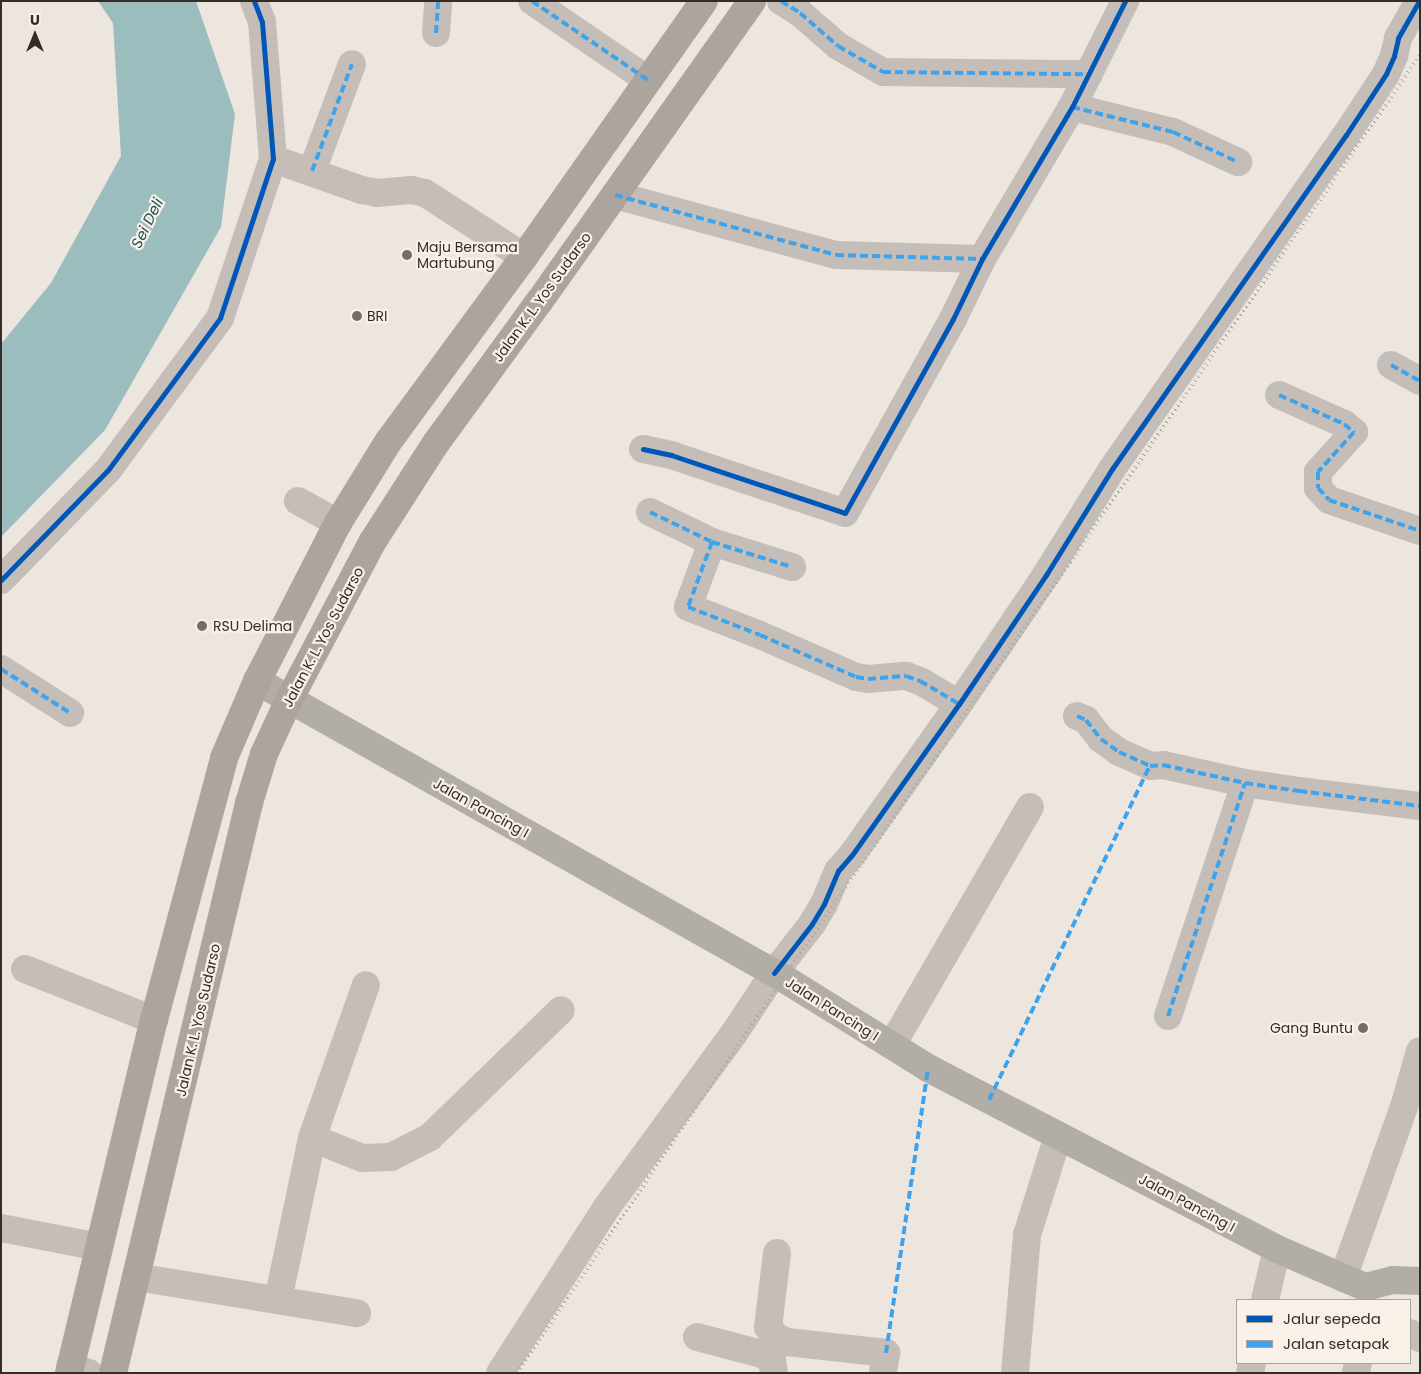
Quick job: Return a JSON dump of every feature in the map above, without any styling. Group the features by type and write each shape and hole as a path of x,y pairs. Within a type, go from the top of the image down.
{"highway":[{"path":"76,1371 99,1247 154,1020 224,758 257,681 338,522 388,442 524,257 704,1"},
{"name":"Jalan K. L. Yos Sudarso","path":"112,1373 249,803 264,754 373,541 436,443 539,302 752,1"},
{"path":"506,282 539,302"}],"main road":[{"name":"Jalan Pancing I","path":"257,681 774,972 928,1068 1276,1249 1359,1288"},
{"path":"1359,1288 1393,1280 1420,1281"}],"street":[{"path":"1,580 108,470 220,318 273,159 262,22 254,1"},
{"path":"436,33 438,1"},
{"path":"532,1 648,80"},
{"path":"781,1 800,13 838,46 883,72 1089,74"},
{"path":"643,449 671,455 845,513 953,318 982,259 1072,108 1125,1"},
{"path":"500,1373 607,1207 736,1032 774,972 812,924 824,904 838,871 852,855 959,704 1046,575 1112,469 1340,144 1386,74 1394,56 1398,38 1419,1"},
{"path":"312,171 352,64"},
{"path":"1072,108 1173,132 1238,162"},
{"path":"273,159 362,190 377,193 411,190 425,192 524,257"},
{"path":"615,194 836,255 982,259"},
{"path":"1391,365 1420,380"},
{"path":"1279,395 1344,424 1354,432 1318,472 1318,488 1329,500 1420,532"},
{"path":"298,501 338,522"},
{"path":"650,512 712,542 792,567"},
{"path":"712,542 688,607 760,635 856,677 868,680 906,676 920,681 959,704"},
{"path":"1,669 70,713"},
{"path":"1077,716 1086,720 1101,739 1119,752 1150,766 1163,765 1245,783 1420,806"},
{"path":"1168,1016 1245,783"},
{"path":"892,1045 1030,807"},
{"path":"25,970 154,1020"},
{"path":"278,1300 312,1138 366,985"},
{"path":"312,1138 362,1158 391,1157 430,1136 481,1090 561,1010"},
{"path":"1359,1288 1404,1107 1420,1051"},
{"path":"1014,1373 1027,1235 1058,1136"},
{"path":"1,1228 99,1247"},
{"path":"1265,1299 1276,1249"},
{"path":"777,1254 768,1327 776,1338 885,1363"},
{"path":"136,1277 357,1313"},
{"path":"697,1337 762,1354 772,1360 774,1373"}],"water":[{"name":"Sei Deli","path":"98,1 196,1 235,114 221,227 105,430 1,537 1,344 51,283 121,156 113,23"}],"railway":[{"path":"517,1373 783,978 1420,55"}],"marked path":[{"path":"436,33 438,1"},
{"path":"532,1 648,80"},
{"path":"781,1 800,13 838,46 883,72 1089,74"},
{"path":"312,171 352,64"},
{"path":"1072,107 1173,132 1238,162"},
{"path":"615,195 836,255 982,259"},
{"path":"1391,365 1420,381"},
{"path":"1279,395 1344,424 1354,432 1318,472 1318,488 1329,500 1420,531"},
{"path":"650,512 712,542 792,567"},
{"path":"712,542 688,607 760,635 856,677 868,679 906,676 920,681 959,704"},
{"path":"1,669 70,713"},
{"path":"1077,716 1086,720 1101,739 1119,752 1150,766 1163,765 1245,783 1420,806"},
{"path":"989,1100 1150,766"},
{"path":"1168,1016 1245,783"},
{"path":"886,1353 928,1068"}],"cycle path":[{"path":"1,580 108,470 220,318 273,159 262,22 254,1"},
{"path":"643,449 671,455 845,513 953,319 982,259 1072,107 1125,1"},
{"path":"774,973 812,924 824,904 838,871 852,855 959,704 1046,575 1112,469 1346,135 1386,74 1394,56 1398,38 1419,1"}],"place":[{"name":"Maju Bersama Martubung","path":"407,255"},
{"name":"BRI","path":"357,316"},
{"name":"RSU Delima","path":"202,626"},
{"name":"Gang Buntu","path":"1363,1028"}]}
